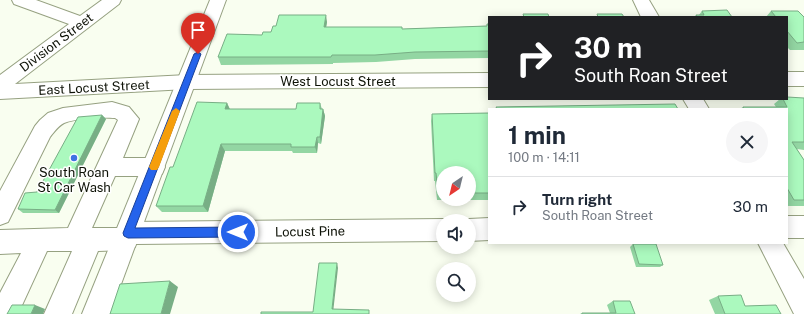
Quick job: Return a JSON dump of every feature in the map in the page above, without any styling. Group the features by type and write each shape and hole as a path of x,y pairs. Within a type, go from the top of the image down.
{"street":[{"path":"20,0 82,23"},
{"name":"Division Street","path":"0,85 113,0"},
{"path":"96,314 188,82 218,0"},
{"path":"641,0 649,16"},
{"path":"788,79 804,79"},
{"name":"West Locust Street","path":"188,82 488,80"},
{"name":"East Locust Street","path":"0,92 188,82"},
{"path":"0,214 48,123 56,117 68,113 117,110 126,114 129,119 108,167 58,314"},
{"path":"108,167 154,167"},
{"path":"788,227 804,227"},
{"path":"476,230 488,229"},
{"name":"Locust Pine","path":"0,242 82,240 127,236 436,230"},
{"path":"4,314 40,240"},
{"path":"771,244 804,306"}],"building":[{"path":"727,10 731,16 696,16 704,15 702,11"},
{"path":"771,11 798,11 804,17 804,42 797,43 788,32 788,16 775,16"},
{"path":"523,14 548,14 549,16 524,16"},
{"path":"597,14 622,14 623,16 598,16"},
{"path":"279,15 326,15 324,27 402,27 402,29 487,26 488,24 488,51 332,55 331,57 218,57 227,34 262,35 263,32 271,32 273,26 276,26"},
{"path":"788,97 804,98 804,142 792,142 804,160 804,200 794,200 788,190 788,108 743,107 787,107 784,100 788,100"},
{"path":"197,102 227,103 225,109 296,109 297,103 320,103 320,109 323,109 320,137 317,137 315,147 291,147 291,144 221,144 203,206 156,206 170,167 173,167"},
{"path":"675,104 677,108 496,108"},
{"path":"488,113 488,193 476,193 476,166 436,166 435,173 432,114"},
{"name":"South Roan St Car Wash","path":"102,115 55,210 18,209 25,193 37,192 78,117"},
{"path":"633,244 656,244 663,265 639,264"},
{"path":"319,263 337,263 332,309 369,310 369,314 261,314 261,312 313,312"},
{"path":"170,281 161,314 110,314 120,284"},
{"path":"741,295 745,306 776,305 781,314 725,314 718,296"},
{"path":"613,301 630,301 635,314 582,314 616,313"},
{"path":"12,305 35,305 31,314 7,314"}],"slow traffic":[{"path":"154,167 176,111"}],"place":[{"name":"South Roan St Car Wash","path":"74,158"}],"route":[{"path":"198,54 128,233 238,232"}]}
